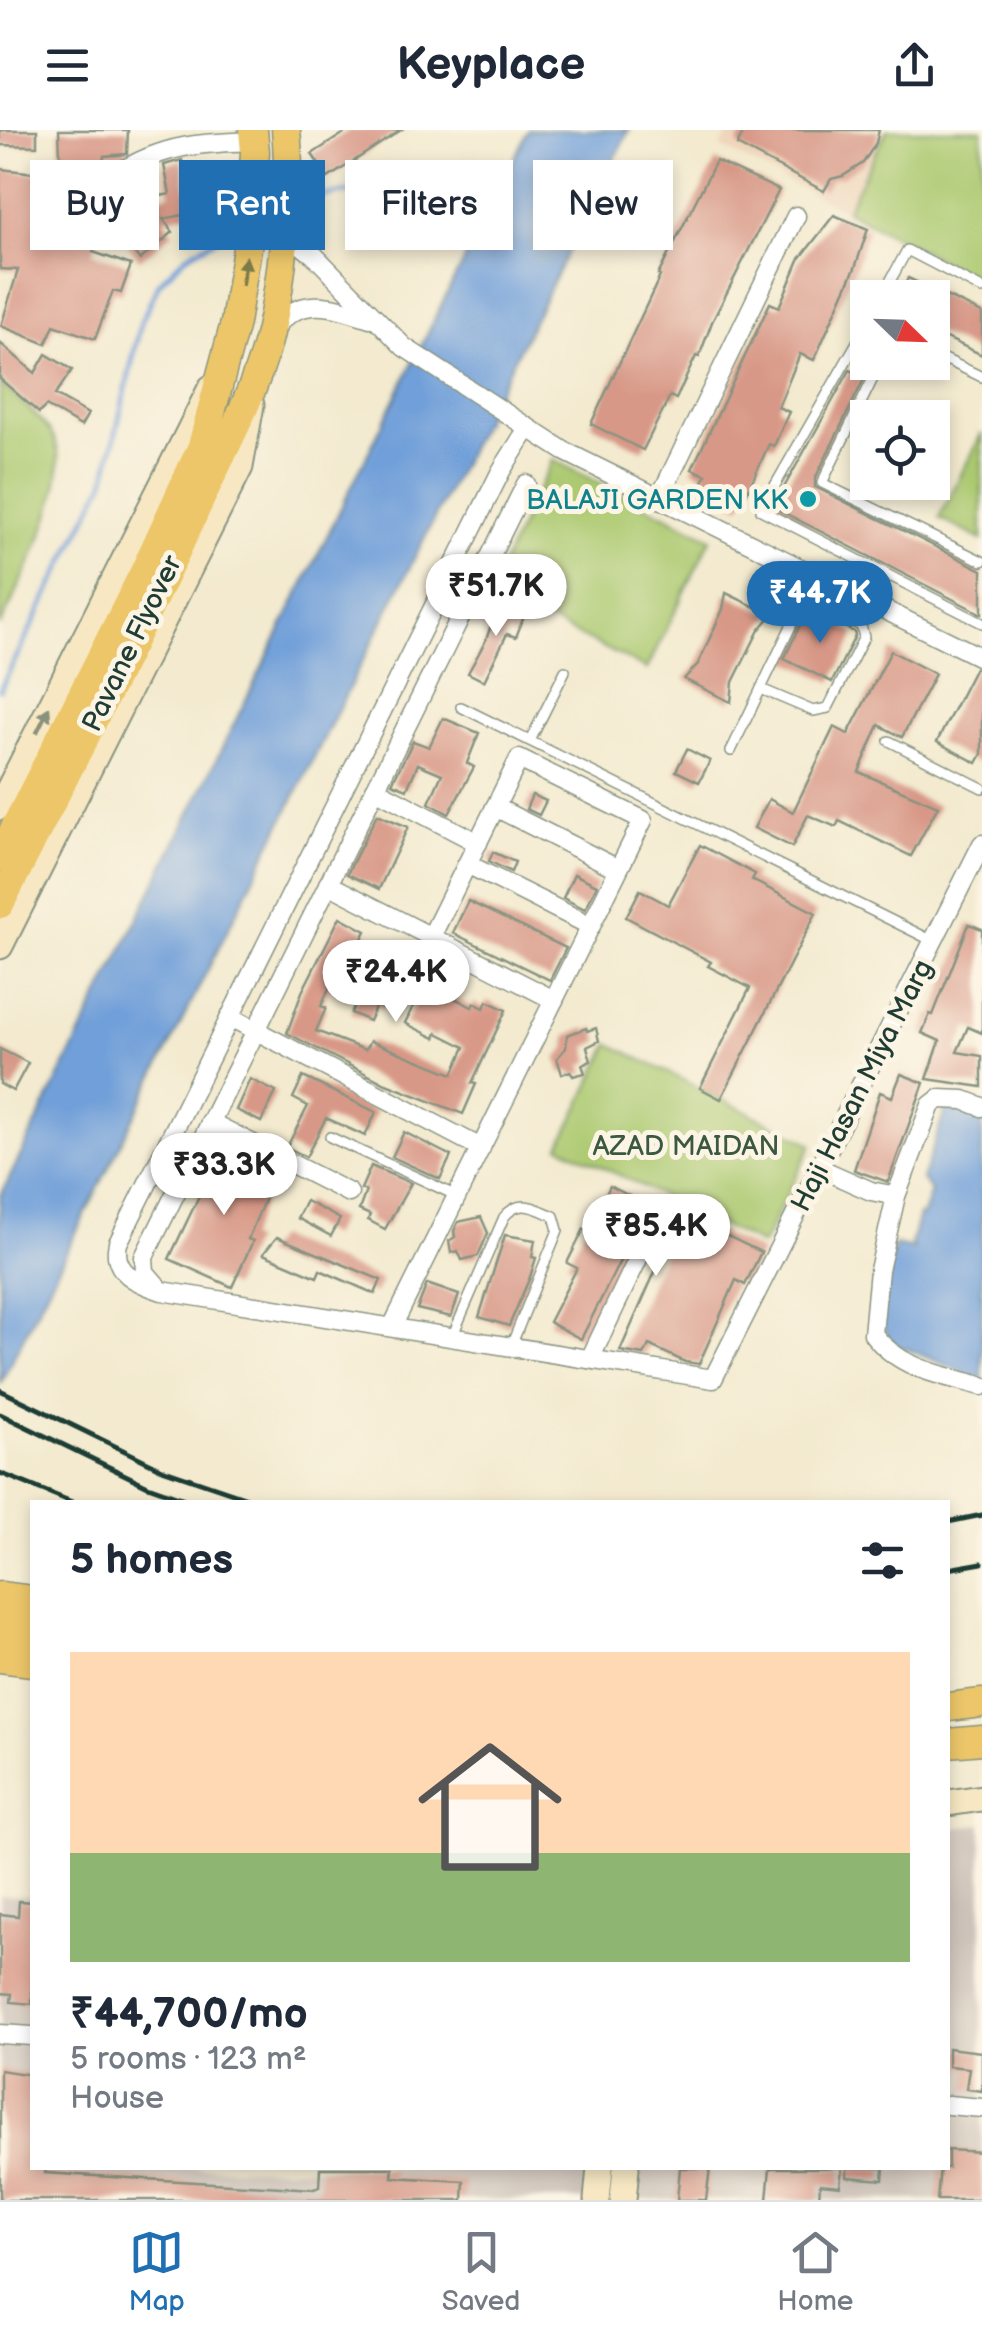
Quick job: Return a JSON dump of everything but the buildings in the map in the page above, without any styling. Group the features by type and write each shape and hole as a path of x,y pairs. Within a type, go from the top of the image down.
{"main road":[{"name":"Pavane Flyover","path":"286,130 287,160"},
{"name":"Pavane Flyover","path":"0,904 162,583 211,450 223,366 236,323 247,250"},
{"name":"Pavane Flyover","path":"0,857 143,574 211,450 256,380 268,338 280,250"},
{"path":"0,808 184,436 223,366"},
{"path":"0,946 240,467 256,380"},
{"path":"0,1596 30,1600"},
{"path":"0,1616 30,1620"},
{"path":"0,1637 30,1641"},
{"path":"0,1658 30,1662"},
{"path":"950,1707 982,1702"},
{"path":"950,1744 982,1740"},
{"path":"950,1803 982,1798"},
{"path":"597,2200 600,2170"},
{"path":"623,2200 626,2170"}],"street":[{"path":"145,160 165,149 191,143 253,136"},
{"path":"659,499 796,216"},
{"path":"307,250 404,347 564,451 982,658"},
{"path":"268,338 286,316 309,305 333,305 375,320"},
{"path":"523,425 116,1250 116,1262 122,1271 162,1290 590,1359 644,1248"},
{"path":"162,1290 145,1272 144,1256 526,484"},
{"path":"392,1328 643,820 519,759 431,937"},
{"path":"375,790 478,843"},
{"path":"495,807 618,869"},
{"name":"Haji Hasan Miya Marg","path":"590,1359 714,1379 982,844"},
{"path":"467,864 590,926"},
{"path":"328,884 554,1000"},
{"path":"230,1017 481,1148"},
{"path":"982,1108 964,1100 939,1098 930,1105 896,1196 879,1270 873,1334 884,1350 918,1370 982,1386"},
{"path":"210,1122 349,1193"},
{"path":"819,1168 871,1191 896,1196"},
{"path":"0,2034 30,2036"},
{"path":"950,2105 982,2108"}],"lane":[{"path":"891,280 907,250 982,289"},
{"path":"850,354 761,510 982,623"},
{"path":"950,363 982,378"},
{"path":"872,380 822,484 982,561"},
{"path":"731,750 815,576"},
{"path":"761,688 813,712 822,711 828,708 864,638 860,626 804,598"},
{"path":"530,741 565,671"},
{"path":"460,707 933,941"},
{"path":"889,741 982,788"},
{"path":"330,1137 457,1196"},
{"path":"452,1337 504,1217 512,1208 524,1204 554,1216 558,1230 511,1346"}],"shaded area":[{"path":"730,130 887,130 846,211 721,147"},
{"path":"982,1824 982,2200 636,2200 639,2170 950,2170 950,1829"},
{"path":"0,1895 30,1896 30,2170 593,2170 590,2200 0,2200"}],"green space":[{"path":"887,130 982,130 982,281 846,211"},
{"path":"0,383 51,433 58,452 58,476 44,530 0,626"},
{"path":"982,433 982,540 939,518"},
{"path":"553,460 711,538 647,669 489,591"},
{"name":"AZAD MAIDAN","path":"610,1044 812,1144 762,1245 560,1146"}],"water":[{"path":"528,130 629,130 614,160 533,160 533,250 569,250 0,1384 0,1197 469,250 513,250 513,160"},
{"path":"948,1102 982,1106 982,1380 894,1344 887,1335 881,1310 895,1245 914,1249 911,1244 919,1215 923,1215 931,1191 922,1180"}],"waterway":[{"path":"325,196 345,193"},
{"path":"0,690 105,481 141,322 159,283 197,250"}],"railway":[{"path":"0,1390 162,1469 253,1500"},
{"path":"0,1414 148,1486 187,1500"},
{"path":"0,1473 67,1500"},
{"path":"950,1522 982,1515"},
{"path":"950,1569 982,1563"}],"place":[{"name":"BALAJI GARDEN KK","path":"808,499"}]}
